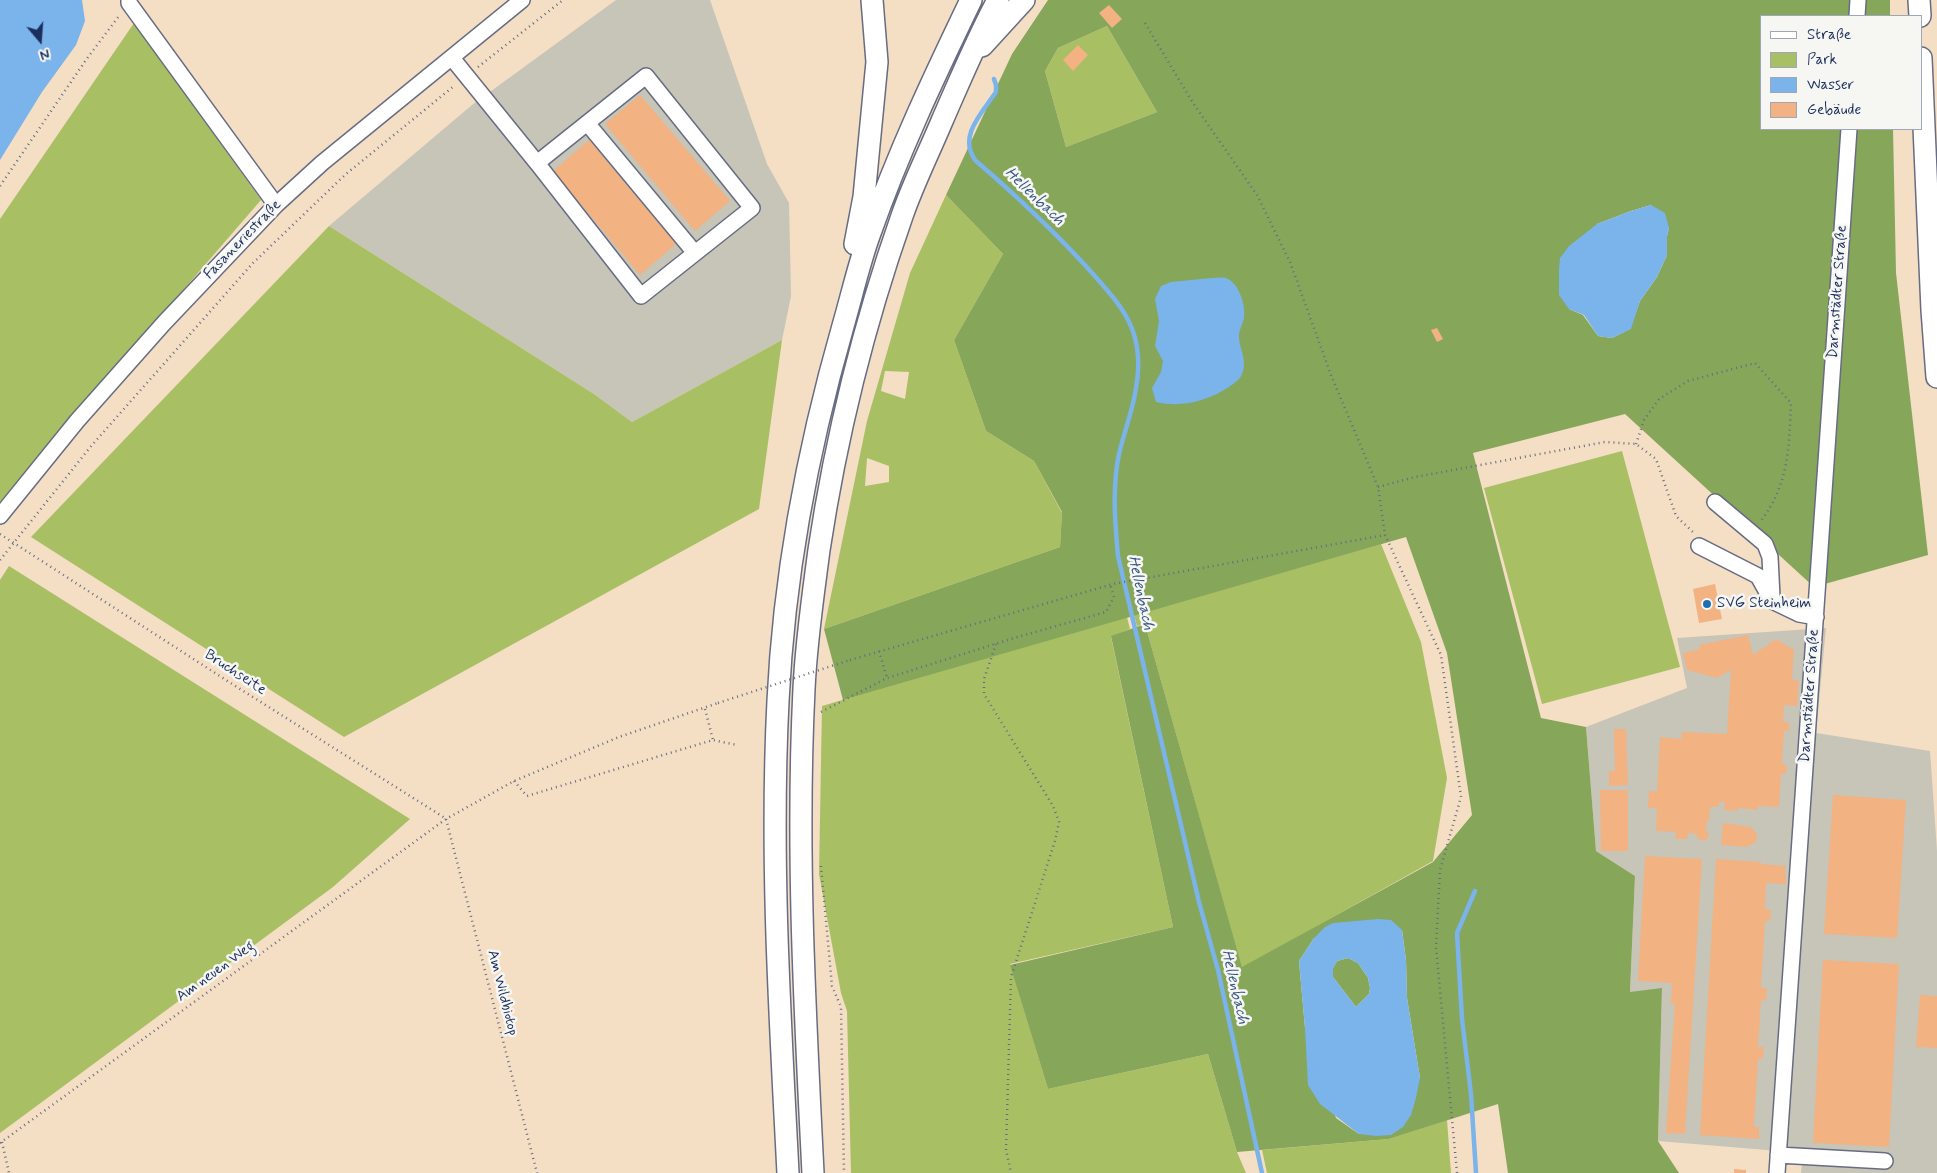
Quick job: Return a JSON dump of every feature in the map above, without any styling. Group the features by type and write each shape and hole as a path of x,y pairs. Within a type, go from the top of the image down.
{"highway":[{"path":"833,362 864,197 877,62 872,0"},
{"path":"788,1173 776,889 775,810 778,701 785,618 798,517 821,403 868,237 887,185 920,106 971,0"},
{"path":"813,1173 800,896 800,817 804,686 823,524 846,407 878,292 903,214 967,63 998,0"},
{"path":"967,63 1024,0"},
{"path":"1919,0 1920,15"},
{"path":"1922,82 1931,301 1937,377"}],"street":[{"name":"Fasaneriestraße","path":"0,516 77,421 157,330 276,205 322,163 522,0"},
{"path":"1857,15 1858,0"},
{"path":"129,1 276,205"},
{"path":"452,58 538,163 641,296 752,208 646,76 538,163"},
{"path":"587,123 695,253"},
{"name":"Darmstädter Straße","path":"1777,1173 1849,130"},
{"path":"1715,502 1765,544 1770,557 1772,601"},
{"path":"1699,546 1758,576 1772,601 1799,614 1816,617"},
{"path":"1778,1155 1885,1161"}],"path":[{"path":"0,560 92,446 253,263 346,174 563,0"},
{"path":"0,186 88,57 129,1"},
{"path":"1145,24 1193,104 1257,195 1290,262 1331,375 1378,487 1385,535 1441,655 1460,797 1440,870 1436,947 1457,1173"},
{"path":"1636,444 1644,420 1659,399 1688,381 1755,363 1792,403 1789,451 1779,493 1771,508 1752,533"},
{"path":"1378,487 1415,477 1605,442 1636,444 1656,459 1676,516 1698,536 1699,546"},
{"name":"Bruchseite","path":"0,534 229,682 446,818"},
{"name":"Am neuen Weg","path":"1,1142 446,818 514,782 619,737 718,703 879,651 1112,584 1385,535"},
{"path":"819,718 821,711 887,678 1106,612 1114,596 1112,584"},
{"path":"996,644 984,679 984,694 1054,806 1059,822 1055,841 1011,977 1006,1150 1011,1173"},
{"path":"879,651 887,678"},
{"path":"705,709 713,740"},
{"path":"514,782 527,796 713,740 737,745"},
{"name":"Am Wildbiotop","path":"446,818 537,1173"},
{"path":"820,861 832,986 841,1007 844,1173"},
{"path":"1,1142 9,1173"}],"shaded area":[{"path":"616,0 710,0 767,164 789,203 791,296 782,340 632,422 594,394 329,226 472,105"},
{"path":"1826,628 1816,733 1930,751 1937,851 1937,1173 1801,1173 1803,1153 1658,1141 1662,989 1630,993 1635,876 1596,851 1586,727 1687,688 1677,638"}],"green space":[{"path":"1048,0 1890,0 1890,15 1760,15 1760,130 1893,130 1896,273 1928,555 1814,587 1625,414 1473,453 1541,718 1586,727 1596,851 1635,876 1630,992 1662,988 1658,1141 1679,1173 1508,1173 1498,1104 1389,1139 1237,1152 1208,1054 1048,1089 1010,965 1173,927 1111,636 1145,624 1242,967 1433,862 1472,815 1447,653 1406,537 843,700 824,629 1060,547 1062,512 1034,461 986,431 954,340 1003,254 946,195 1012,54","holes":["1107,26 1157,112 1066,147 1045,71 1058,48","1651,205 1669,228 1667,255 1657,277 1640,301 1630,329 1612,338 1598,336 1583,315 1569,309 1597,224","1402,930 1406,960 1407,998 1420,1078 1359,1134 1336,1118 1305,1028 1299,961 1314,938"]},
{"path":"134,23 261,200 0,502 0,219"},
{"path":"1107,26 1157,112 1066,147 1045,71 1058,48"},
{"path":"946,195 1003,254 954,340 986,431 1034,461 1062,513 1060,547 824,629 867,421 910,273","holes":["885,371 909,372 905,399 881,391","867,458 889,466 889,482 865,486"]},
{"path":"329,226 594,394 632,422 782,340 759,509 344,737 31,537"},
{"path":"1622,451 1680,667 1542,704 1484,488"},
{"path":"1381,544 1421,642 1447,778 1433,861 1242,968 1145,624 1137,626 1134,615"},
{"path":"9,566 410,819 333,887 0,1133 0,580"},
{"path":"1127,617 1130,629 1111,637 1173,927 1010,964 1048,1089 1208,1054 1237,1152 1246,1173 851,1173 847,1011 841,993 819,874 822,706"},
{"path":"1348,958 1358,963 1368,978 1370,988 1369,994 1356,1007 1333,977 1333,968 1337,961"},
{"path":"1447,1120 1451,1173 1267,1173 1262,1150 1389,1139"}],"water":[{"path":"0,0 82,0 85,21 76,45 42,92 0,160"},
{"path":"1651,205 1665,213 1669,228 1667,255 1657,277 1640,301 1631,329 1612,338 1598,336 1584,315 1569,309 1559,295 1560,258 1569,246 1597,224"},
{"path":"1226,278 1231,281 1238,289 1243,301 1244,318 1239,336 1244,359 1244,369 1241,376 1221,392 1194,402 1166,404 1156,402 1152,388 1161,372 1163,361 1155,346 1159,321 1155,299 1161,286 1171,282"},
{"path":"1378,919 1391,920 1402,930 1406,960 1407,998 1420,1078 1411,1115 1403,1127 1391,1135 1359,1134 1320,1104 1308,1085 1299,961 1314,938 1325,927 1333,923","holes":["1348,958 1358,963 1368,978 1370,988 1369,994 1356,1007 1333,977 1333,969 1337,961"]}],"building":[{"path":"1109,5 1122,19 1112,28 1099,13"},
{"path":"1078,45 1088,55 1073,71 1063,60"},
{"path":"640,95 730,201 695,231 605,124"},
{"path":"589,140 676,244 640,275 553,171"},
{"path":"1437,328 1443,339 1437,342 1431,330"},
{"name":"SVG Steinheim","path":"1715,584 1722,619 1699,623 1693,589"},
{"path":"1748,635 1753,655 1776,639 1794,650 1792,680 1799,680 1797,706 1784,705 1783,722 1789,722 1789,731 1784,731 1782,764 1787,765 1786,774 1781,774 1779,807 1758,806 1758,810 1738,808 1738,811 1724,810 1725,802 1719,802 1718,807 1710,807 1709,821 1707,820 1706,829 1709,835 1706,840 1703,841 1697,838 1697,834 1688,833 1687,839 1675,839 1676,832 1656,831 1657,808 1648,808 1649,791 1657,792 1660,737 1681,739 1682,732 1727,734 1731,670 1717,678 1687,670 1683,653 1700,649 1699,645"},
{"path":"1614,729 1626,729 1628,785 1609,786 1609,771 1615,771"},
{"path":"1600,790 1628,790 1628,851 1601,851"},
{"path":"1833,795 1906,800 1897,938 1824,934"},
{"path":"1723,823 1751,827 1757,834 1756,842 1746,847 1721,845"},
{"path":"1645,856 1702,859 1685,1134 1666,1133 1675,1004 1671,1004 1672,983 1638,981"},
{"path":"1716,859 1761,862 1761,864 1785,866 1786,884 1766,883 1765,909 1771,910 1770,921 1765,921 1761,988 1767,988 1766,1001 1761,1000 1758,1047 1764,1047 1763,1059 1758,1059 1754,1127 1759,1127 1759,1139 1700,1135"},
{"path":"1823,960 1899,964 1889,1147 1813,1143"},
{"path":"1920,995 1937,996 1937,1048 1916,1047"},
{"path":"1734,1169 1746,1170 1746,1173 1734,1173"}],"waterway":[{"name":"Hellenbach","path":"994,79 996,92 970,134 971,152 976,161 1037,216 1094,275 1123,311 1135,339 1138,355 1137,380 1133,404 1119,454 1115,479 1115,518 1118,556 1199,902 1218,970 1262,1173"},
{"path":"1475,891 1457,933 1462,1019 1471,1094 1476,1173"}],"place":[{"name":"SVG Steinheim","path":"1707,604"}]}
